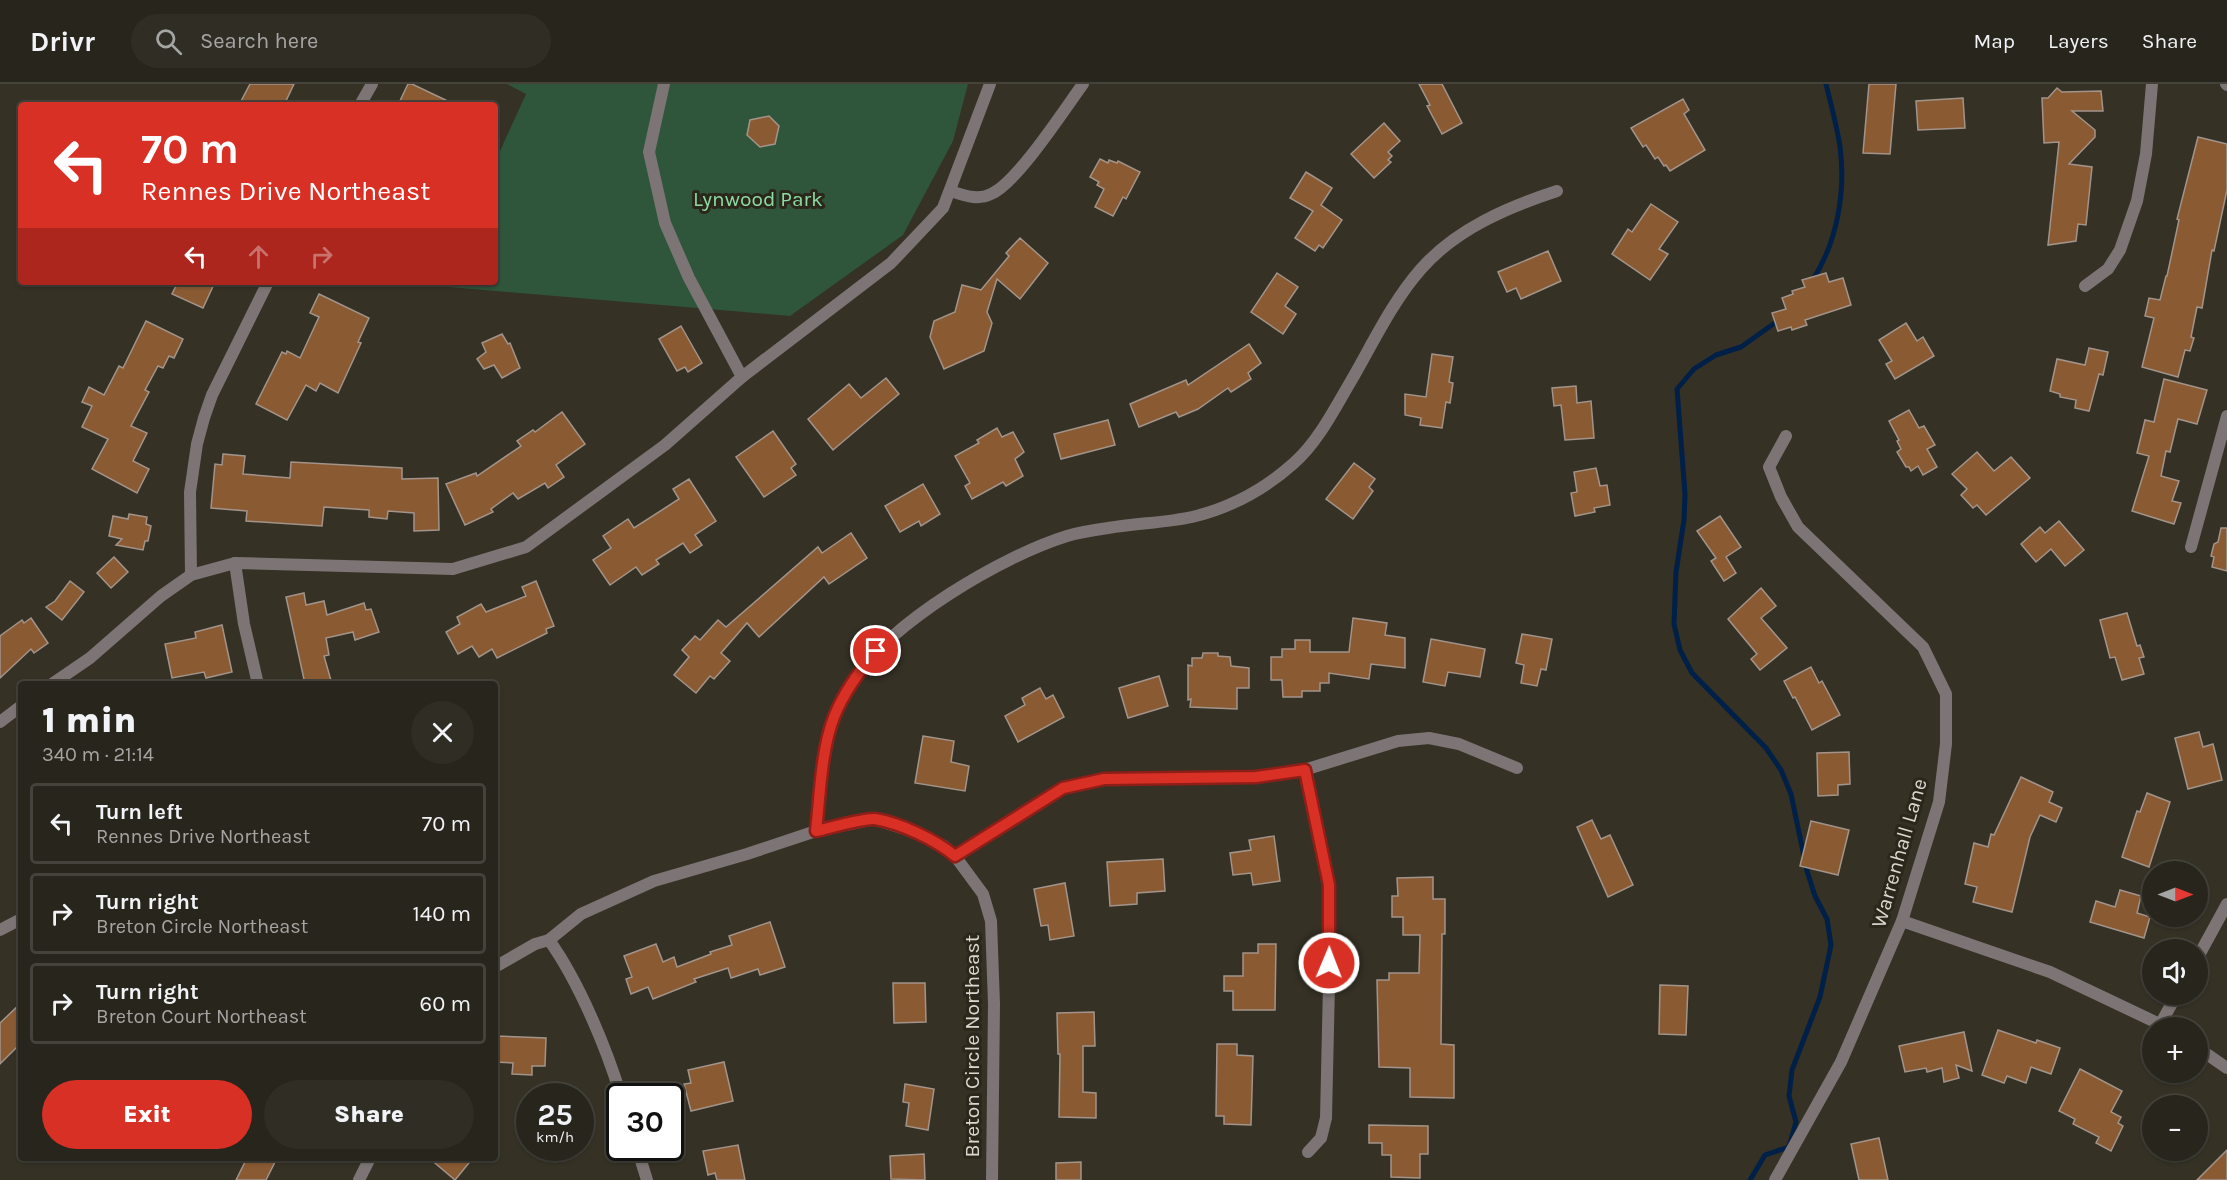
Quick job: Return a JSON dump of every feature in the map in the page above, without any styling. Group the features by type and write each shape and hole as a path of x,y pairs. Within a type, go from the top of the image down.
{"street":[{"path":"362,102 372,84"},
{"path":"664,84 649,152 665,223 689,278 742,377"},
{"path":"56,681 90,658 161,596 191,575 234,563 453,569 526,547 665,445 742,377 891,263 943,208 990,84"},
{"path":"950,191 971,198 991,194 1015,176 1083,84"},
{"path":"2085,286 2108,269 2120,250 2136,201 2146,154 2152,84"},
{"path":"816,831 826,750 833,718 853,679 876,651 925,611 977,577 1032,550 1067,536 1111,527 1191,517 1227,505 1260,490 1296,462 1317,435 1403,292 1422,267 1448,244 1475,226 1520,203 1557,191"},
{"path":"191,575 190,492 197,444 212,395 267,285"},
{"path":"2191,547 2227,416"},
{"name":"Warrenhall Lane","path":"1775,1180 1841,1062 1902,921 1939,802 1946,744 1946,693 1923,646 1798,527 1781,497 1769,467 1786,436"},
{"path":"234,563 244,624 257,681"},
{"path":"0,722 18,708"},
{"path":"955,856 1063,788 1104,779 1256,777 1305,770 1398,741 1429,738 1459,744 1517,768"},
{"path":"1305,770 1329,885 1330,939 1326,1118 1321,1138 1308,1152"},
{"name":"Breton Circle Northeast","path":"498,965 535,944 549,940 581,914 654,880 747,854 816,831 874,819 908,830 944,846 955,856 983,894 991,921 994,1004 992,1180"},
{"path":"2208,939 2227,904"},
{"path":"0,930 18,921"},
{"path":"1902,921 2050,972 2147,1017"},
{"path":"549,940 563,959 610,1061 617,1083"},
{"path":"2208,1055 2227,1068"},
{"path":"358,1180 368,1161"},
{"path":"641,1161 647,1180"}],"green space":[{"name":"Lynwood Park","path":"507,84 968,84 953,141 903,235 790,316 437,286 498,285 498,155 526,94"}],"building":[{"path":"250,84 294,84 285,102 241,102"},
{"path":"408,84 412,84 450,102 399,102"},
{"path":"1419,84 1442,84 1462,123 1442,134 1427,106 1430,105"},
{"path":"1869,84 1896,84 1890,154 1863,153"},
{"path":"2057,88 2062,92 2101,91 2103,111 2072,111 2095,130 2095,137 2069,164 2092,167 2086,225 2078,224 2076,241 2048,245 2059,142 2044,143 2042,98 2048,98"},
{"path":"1963,98 1965,128 1918,130 1916,101"},
{"path":"1683,99 1689,110 1684,114 1705,150 1670,171 1658,157 1655,159 1646,145 1643,147 1631,128"},
{"path":"769,116 779,126 775,144 760,147 747,135 750,120"},
{"path":"1384,123 1400,141 1388,152 1392,156 1388,160 1391,162 1374,178 1351,154"},
{"path":"2198,137 2227,144 2227,190 2214,251 2212,250 2202,308 2197,307 2191,337 2194,338 2190,351 2185,350 2178,377 2142,367 2154,318 2145,316 2149,298 2160,300 2179,220 2177,219"},
{"path":"1100,159 1108,163 1109,160 1117,163 1118,161 1140,172 1126,199 1123,197 1113,216 1095,207 1104,189 1097,185 1099,182 1090,177"},
{"path":"1306,172 1332,188 1321,205 1342,220 1323,248 1319,245 1315,251 1295,238 1313,211 1290,198"},
{"path":"1651,204 1678,222 1659,249 1668,254 1650,280 1612,254 1628,229 1632,232"},
{"path":"1020,238 1048,263 1020,299 997,279 987,312 992,323 984,351 944,369 930,337 934,321 955,312 962,285 981,290 1009,256 1006,253"},
{"path":"1548,251 1561,281 1521,299 1516,288 1507,292 1498,272"},
{"path":"1277,273 1298,287 1285,306 1296,314 1283,334 1251,312"},
{"path":"1826,273 1829,282 1843,278 1851,305 1805,320 1807,325 1792,330 1791,327 1778,331 1772,313 1786,309 1782,298 1793,294 1792,291 1805,287 1802,280"},
{"path":"176,285 214,285 203,308 172,294"},
{"path":"319,294 369,318 358,342 361,343 338,393 320,383 316,391 306,385 287,420 256,404 282,352 286,354 287,351 300,358 319,317 310,313"},
{"path":"146,321 183,339 174,358 169,356 163,368 158,366 145,390 149,392 131,426 147,433 133,461 149,469 137,493 92,469 108,439 82,427 92,406 82,402 89,387 104,395 119,366 123,368"},
{"path":"1906,323 1917,341 1923,337 1934,356 1895,379 1886,364 1892,361 1879,340"},
{"path":"681,326 702,363 688,372 685,367 677,371 659,339"},
{"path":"502,334 508,344 510,343 520,368 502,378 494,365 484,369 477,359 486,352 482,343"},
{"path":"1249,344 1261,363 1248,373 1251,379 1231,392 1228,388 1198,409 1179,417 1176,412 1139,427 1130,404 1186,380 1188,385"},
{"path":"2089,348 2108,352 2103,375 2099,374 2089,411 2075,408 2076,400 2060,397 2060,394 2050,391 2057,359 2085,365"},
{"path":"1432,354 1453,357 1449,382 1453,383 1450,403 1446,402 1442,428 1420,425 1421,418 1405,415 1405,394 1426,397"},
{"path":"886,378 899,394 833,450 808,419 849,384 861,398"},
{"path":"2164,379 2207,390 2197,424 2178,419 2170,452 2166,451 2161,476 2179,481 2172,501 2181,503 2174,524 2132,511 2149,456 2137,453 2145,420 2154,422"},
{"path":"1576,386 1577,403 1591,401 1594,438 1565,440 1561,405 1554,406 1552,388"},
{"path":"1909,410 1919,428 1924,426 1935,445 1927,449 1937,467 1923,475 1918,466 1911,471 1909,467 1906,467 1897,452 1901,449 1897,441 1899,440 1889,421"},
{"path":"562,412 585,444 556,465 564,477 548,488 545,483 518,499 513,493 491,509 493,512 465,525 446,484 476,473 477,476 521,446 517,441 533,430 535,432"},
{"path":"1108,420 1115,445 1061,459 1054,434"},
{"path":"997,428 1002,437 1013,432 1024,452 1015,459 1023,476 1006,486 1003,482 972,499 965,486 970,483 955,456 979,443 977,440"},
{"path":"773,431 796,464 791,468 796,475 764,497 736,457"},
{"path":"1977,452 1994,471 2011,457 2030,478 1986,515 1977,505 1973,508 1961,495 1967,489 1952,474"},
{"path":"223,454 245,456 243,474 290,478 291,462 402,468 402,479 438,478 439,530 414,531 414,513 388,511 387,519 369,517 369,510 324,507 322,526 246,521 247,511 211,508 215,464 222,465"},
{"path":"1354,463 1375,479 1369,487 1373,491 1353,519 1326,499"},
{"path":"1596,468 1600,486 1607,485 1610,505 1594,508 1595,512 1575,516 1571,493 1577,492 1574,472"},
{"path":"689,479 716,521 695,535 702,545 690,553 683,543 656,560 659,564 642,575 636,567 610,585 593,560 611,548 603,536 628,519 634,528 679,499 673,489"},
{"path":"923,484 940,514 921,526 919,521 900,532 885,506"},
{"path":"129,514 147,517 146,524 151,526 148,541 145,541 143,550 116,545 122,539 109,536 113,516 128,519"},
{"path":"1720,516 1741,547 1726,557 1736,573 1724,581 1711,561 1716,558 1697,531"},
{"path":"2059,521 2084,550 2065,566 2051,549 2036,562 2021,544 2040,527 2045,533"},
{"path":"2221,528 2227,528 2227,571 2212,567 2214,557 2211,556 2214,544 2218,542"},
{"path":"851,533 867,558 829,584 824,577 759,637 747,623 721,653 730,661 714,679 710,676 696,693 674,675 689,657 682,650 695,636 700,640 718,620 726,627 818,547 822,553"},
{"path":"114,557 128,572 111,588 97,573"},
{"path":"70,581 84,592 62,620 46,607 55,601"},
{"path":"536,581 554,626 546,629 547,633 497,658 492,649 479,657 472,646 458,654 446,632 460,624 457,617 481,604 486,612 526,596 522,587"},
{"path":"1761,588 1776,606 1761,618 1787,648 1760,670 1751,659 1757,654 1728,619"},
{"path":"304,593 306,605 324,601 327,615 364,603 366,610 371,609 379,632 355,640 353,632 326,638 329,655 324,656 331,681 304,681 286,597"},
{"path":"2127,613 2137,646 2140,645 2144,657 2139,658 2144,674 2122,680 2115,657 2110,658 2100,620"},
{"path":"31,618 48,643 34,653 31,649 0,678 0,636 22,620 24,623"},
{"path":"1353,618 1387,623 1385,635 1405,638 1405,668 1371,664 1369,679 1329,673 1329,683 1320,683 1320,691 1302,691 1302,697 1283,697 1282,680 1271,680 1271,657 1282,657 1282,649 1295,649 1295,640 1310,640 1310,652 1349,652"},
{"path":"222,625 232,672 206,678 204,672 172,678 165,644 196,638 195,632"},
{"path":"1522,634 1552,639 1546,670 1541,669 1537,686 1521,683 1524,665 1516,663"},
{"path":"1431,639 1485,649 1480,677 1448,672 1445,686 1423,682"},
{"path":"1203,653 1218,653 1218,656 1230,657 1231,666 1249,668 1249,688 1237,688 1237,709 1190,707 1188,665 1192,666 1192,658 1202,658"},
{"path":"1811,667 1819,683 1822,681 1840,715 1812,730 1784,681"},
{"path":"1159,676 1168,706 1128,718 1119,688"},
{"path":"1040,688 1046,699 1053,695 1064,717 1018,742 1005,716 1025,705 1022,698"},
{"path":"2199,732 2203,747 2213,744 2222,780 2188,789 2175,738"},
{"path":"923,736 954,741 951,762 969,766 965,791 915,783"},
{"path":"1849,752 1850,784 1838,785 1838,795 1818,796 1817,753"},
{"path":"2021,777 2053,792 2049,802 2062,808 2056,822 2040,815 2030,837 2012,912 1973,902 1977,887 1965,884 1974,843 1988,847 1991,834 1994,835"},
{"path":"2147,793 2170,802 2151,861 2142,861 2142,864 2122,857 2137,811 2140,812"},
{"path":"1592,820 1601,839 1610,835 1633,885 1608,897 1577,827"},
{"path":"1811,821 1849,830 1838,875 1800,866"},
{"path":"1274,836 1280,881 1253,885 1251,873 1233,875 1230,853 1251,850 1249,840"},
{"path":"1163,859 1165,891 1137,893 1137,904 1110,906 1107,862"},
{"path":"1433,877 1433,899 1445,899 1445,934 1442,934 1441,1044 1454,1045 1454,1098 1410,1097 1410,1068 1379,1067 1377,980 1389,980 1389,973 1419,973 1420,935 1403,935 1403,917 1392,917 1392,896 1398,896 1397,878"},
{"path":"1065,883 1074,936 1050,940 1048,925 1041,926 1034,889"},
{"path":"2120,890 2141,896 2137,913 2142,915 2142,927 2147,927 2144,938 2090,922 2096,901 2115,907"},
{"path":"770,922 785,967 760,975 758,969 731,978 728,968 694,979 696,982 653,999 648,987 631,994 626,979 632,977 624,956 656,944 663,962 674,957 677,967 732,945 729,936"},
{"path":"1258,944 1276,944 1275,1010 1233,1010 1233,991 1224,991 1224,976 1243,976 1243,953 1258,953"},
{"path":"893,983 925,983 926,1022 894,1023"},
{"path":"1660,985 1688,986 1686,1035 1659,1034"},
{"path":"18,1006 18,1046 0,1064 0,1023"},
{"path":"1094,1012 1095,1046 1083,1046 1083,1092 1096,1093 1096,1118 1059,1117 1060,1054 1058,1054 1057,1013"},
{"path":"1998,1030 2036,1043 2037,1040 2060,1048 2051,1074 2031,1067 2026,1083 2007,1076 2004,1083 1982,1075"},
{"path":"1964,1032 1972,1071 1956,1065 1959,1078 1944,1082 1942,1068 1927,1072 1926,1068 1905,1072 1899,1046"},
{"path":"498,1036 546,1038 545,1066 532,1066 532,1075 512,1074 513,1063 498,1062"},
{"path":"1217,1044 1237,1044 1237,1055 1253,1056 1251,1125 1224,1124 1224,1116 1216,1116"},
{"path":"724,1062 733,1101 691,1111 684,1084 691,1083 688,1070"},
{"path":"2080,1069 2122,1091 2111,1112 2121,1117 2118,1123 2123,1126 2111,1151 2096,1143 2099,1137 2073,1124 2075,1119 2059,1111"},
{"path":"905,1084 934,1089 928,1130 906,1126 909,1103 903,1102"},
{"path":"1369,1125 1428,1126 1428,1154 1420,1154 1420,1178 1391,1177 1391,1155 1382,1155 1382,1143 1369,1143"},
{"path":"1879,1138 1888,1180 1859,1180 1851,1144"},
{"path":"738,1145 745,1180 717,1180 715,1173 708,1175 703,1151"},
{"path":"2227,1150 2227,1180 2197,1180"},
{"path":"924,1154 925,1180 891,1179 890,1156"},
{"path":"246,1161 276,1161 266,1180 236,1180"},
{"path":"433,1161 471,1161 455,1180"},
{"path":"1081,1162 1081,1180 1056,1180 1056,1163"}],"waterway":[{"path":"1812,281 1821,266 1833,234 1838,217 1842,182 1839,139 1826,84"},
{"path":"1750,1180 1765,1155 1789,1147 1796,1122 1789,1096 1792,1070 1820,997 1831,945 1827,919 1815,896 1807,871 1791,794 1781,770 1766,748 1692,673 1680,650 1674,624 1676,572 1684,520 1685,494 1677,389 1694,369 1716,355 1741,347 1779,320"}],"route":[{"path":"876,651 853,679 833,718 826,750 816,831 874,819 908,830 944,846 955,856 1063,788 1104,779 1256,777 1305,770 1329,885 1329,963"}]}
